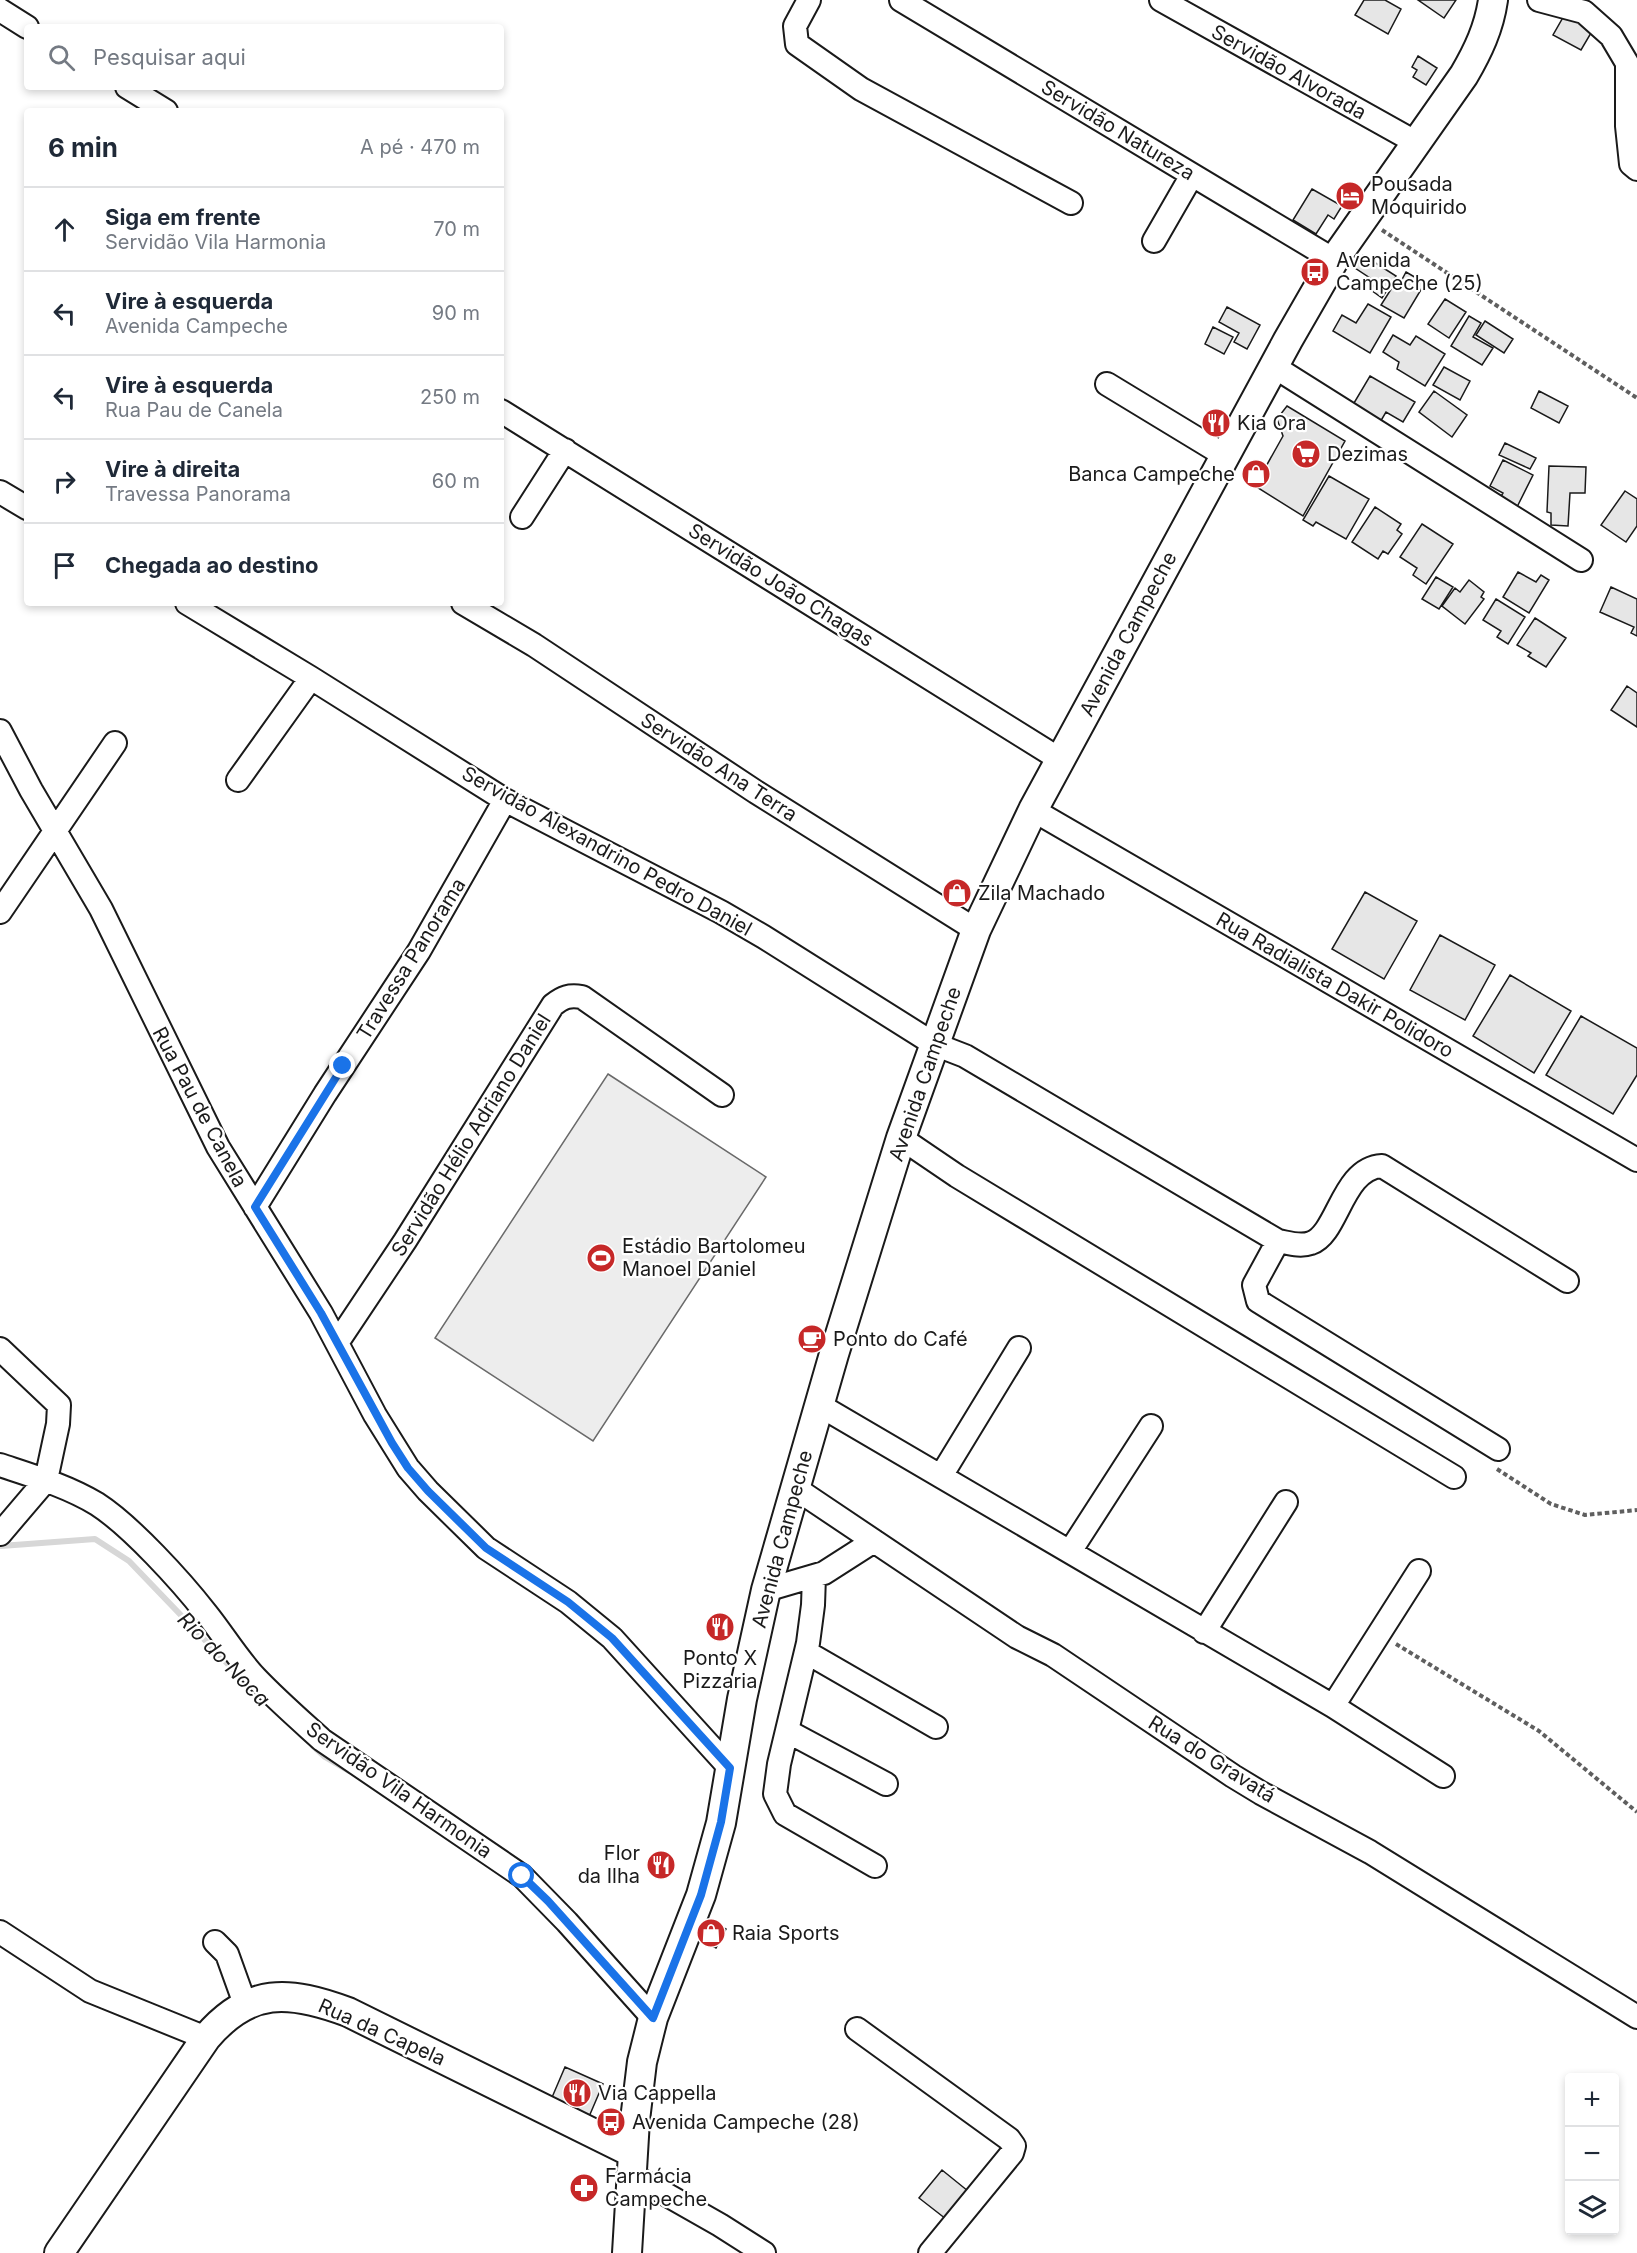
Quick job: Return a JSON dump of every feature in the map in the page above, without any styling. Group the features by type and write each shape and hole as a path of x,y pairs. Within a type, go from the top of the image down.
{"main road":[{"name":"Avenida Campeche","path":"627,2253 634,2120 642,2062 653,2018 701,1895 721,1822 752,1652 766,1590 819,1405 901,1138 976,930 1033,810 1273,366 1334,260 1464,75 1480,48 1490,18 1493,0"},
{"name":"Rua da Capela","path":"59,2253 218,2023 245,2004 282,1997 301,1998 348,2012 633,2164"}],"street":[{"path":"809,0 795,26 797,44 861,88 1071,203"},
{"name":"Servidão Natureza","path":"901,0 1334,260"},
{"name":"Servidão Alvorada","path":"1161,0 1418,143"},
{"path":"1539,0 1584,12 1611,36 1627,63 1627,126 1630,164 1637,169"},
{"path":"0,10 24,25"},
{"path":"132,90 161,108"},
{"path":"1154,241 1192,175"},
{"path":"1273,366 1581,560"},
{"path":"1107,384 1224,455"},
{"name":"Servidão João Chagas","path":"504,416 565,450 1061,760"},
{"path":"522,517 565,450"},
{"path":"0,492 24,506"},
{"name":"Servidão Alexandrino Pedro Daniel","path":"192,606 505,800 747,927 934,1044 965,1056 1278,1241"},
{"name":"Servidão Ana Terra","path":"468,606 534,645 756,792 976,930"},
{"path":"238,780 311,678"},
{"name":"Rua Pau de Canela","path":"0,731 118,944 199,1111 321,1313 408,1468 486,1548 568,1602 612,1638 730,1768"},
{"path":"0,912 115,743"},
{"name":"Travessa Panorama","path":"255,1207 419,951 505,800"},
{"name":"Rua Radialista Dakir Polidoro","path":"1033,810 1637,1160"},
{"name":"Servidão Hélio Adriano Daniel","path":"338,1343 553,1005 561,999 571,995 582,997 722,1095"},
{"path":"901,1138 957,1176 1454,1477"},
{"path":"1495,1447 1258,1301 1254,1285 1278,1241 1298,1245 1313,1242 1324,1231 1359,1174 1371,1167 1382,1166 1567,1281"},
{"path":"941,1476 1019,1348"},
{"path":"0,1349 59,1406 58,1424 46,1480 0,1534"},
{"path":"819,1405 1071,1550 1204,1632 1333,1706 1443,1776"},
{"path":"1071,1550 1151,1426"},
{"name":"Servidão Vila Harmonia","path":"0,1465 46,1480 98,1505 129,1531 193,1597 255,1677 322,1740 501,1862 537,1890 653,2018"},
{"name":"Rua do Gravatá","path":"795,1488 1017,1637 1053,1655 1242,1782 1370,1852 1637,2018"},
{"path":"1204,1632 1286,1502"},
{"path":"766,1590 824,1572 874,1541"},
{"path":"1333,1706 1419,1570"},
{"path":"814,1576 813,1605 806,1652 780,1764 776,1794 785,1814 875,1866"},
{"path":"806,1652 936,1727"},
{"path":"787,1731 886,1784"},
{"path":"0,1932 90,1991 206,2038"},
{"path":"215,1942 227,1954 245,2004"},
{"path":"857,2029 1009,2139 1014,2145 1012,2153 930,2253"},
{"name":"Rua da Capela","path":"633,2164 764,2253"}],"path":[{"path":"1364,218 1637,398"},
{"path":"1495,1447 1492,1462 1498,1471 1551,1504 1585,1515 1637,1510"},
{"path":"1380,1634 1539,1731 1637,1812"}],"shaded area":[{"name":"Estádio Bartolomeu Manoel Daniel","path":"608,1074 766,1177 593,1441 435,1338"}],"building":[{"path":"1364,0 1385,0 1401,9 1388,34 1355,15"},
{"path":"1418,0 1456,0 1444,18"},
{"path":"1573,0 1601,16 1581,50 1553,35"},
{"path":"1418,56 1437,68 1426,85 1413,77 1417,70 1412,67"},
{"path":"1312,189 1342,206 1334,219 1328,215 1316,234 1293,220"},
{"path":"1363,255 1396,276 1382,298 1371,290 1376,282 1355,268"},
{"path":"1406,272 1425,283 1404,318 1381,305 1395,283 1399,285"},
{"path":"1445,299 1466,312 1449,338 1428,324"},
{"path":"1368,304 1391,317 1370,353 1333,331 1342,315 1356,323"},
{"path":"1227,307 1260,325 1247,349 1234,342 1239,333 1219,322"},
{"path":"1469,316 1481,323 1473,337 1493,348 1482,365 1451,346"},
{"path":"1485,321 1513,339 1504,353 1476,335"},
{"path":"1213,327 1233,337 1224,354 1205,344"},
{"path":"1393,335 1410,345 1416,336 1445,354 1425,386 1397,369 1399,362 1383,352"},
{"path":"1444,367 1470,381 1460,400 1433,385"},
{"path":"1370,376 1415,402 1403,422 1386,412 1379,424 1351,408"},
{"path":"1434,391 1467,415 1452,437 1419,412"},
{"path":"1539,391 1568,406 1559,423 1531,408"},
{"name":"Dezimas","path":"1287,406 1345,441 1303,516 1255,486 1283,436 1277,419"},
{"path":"1505,443 1536,458 1530,469 1499,455"},
{"path":"1503,460 1533,475 1517,507 1500,498 1503,493 1490,486"},
{"name":"Banca Campeche","path":"1257,462 1266,467 1255,486 1246,481"},
{"path":"1549,466 1586,467 1585,493 1570,493 1568,526 1551,525 1551,513 1547,512"},
{"path":"1329,476 1369,499 1346,539 1316,522 1313,526 1303,520"},
{"path":"1625,491 1637,499 1637,526 1626,542 1601,525"},
{"path":"1375,507 1401,524 1397,530 1402,534 1388,554 1383,551 1378,559 1352,542"},
{"path":"1422,524 1453,544 1426,584 1413,575 1417,568 1400,557"},
{"path":"1518,572 1536,582 1541,575 1549,580 1529,613 1503,597"},
{"path":"1436,577 1453,587 1439,609 1422,599"},
{"path":"1469,580 1484,592 1481,597 1484,599 1465,624 1442,606 1455,588 1460,592"},
{"path":"1611,587 1637,599 1637,636 1631,633 1634,627 1600,612"},
{"path":"1496,599 1525,617 1508,644 1497,637 1501,631 1483,620"},
{"path":"1535,618 1566,638 1546,667 1528,656 1531,653 1517,645"},
{"path":"1627,686 1637,693 1637,727 1611,710"},
{"path":"1365,892 1417,921 1384,979 1332,949"},
{"path":"1440,935 1495,965 1465,1020 1410,990"},
{"path":"1510,975 1571,1011 1534,1073 1473,1036"},
{"path":"1581,1016 1637,1048 1637,1075 1613,1114 1546,1075"},
{"name":"Raia Sports","path":"706,1918 726,1929 716,1948 695,1937"},
{"name":"Via Cappella","path":"565,2067 603,2084 588,2119 550,2102"},
{"path":"942,2170 968,2191 946,2219 919,2198"}],"waterway":[{"name":"Rio do Noca","path":"1,1546 95,1539 129,1561 245,1682"},
{"name":"Rio do Noca","path":"313,1746 325,1757 349,1771"}],"place":[{"name":"Pousada Moquirido","path":"1350,196"},
{"name":"Avenida Campeche (25)","path":"1315,272"},
{"name":"Kia Ora","path":"1216,423"},
{"name":"Dezimas","path":"1306,454"},
{"name":"Banca Campeche","path":"1256,474"},
{"name":"Zila Machado","path":"957,893"},
{"name":"Estádio Bartolomeu Manoel Daniel","path":"601,1258"},
{"name":"Ponto do Café","path":"812,1339"},
{"name":"Ponto X Pizzaria","path":"720,1627"},
{"name":"Flor da Ilha","path":"661,1865"},
{"name":"Raia Sports","path":"711,1933"},
{"name":"Via Cappella","path":"577,2093"},
{"name":"Avenida Campeche (28)","path":"611,2122"},
{"name":"Farmácia Campeche","path":"584,2188"}],"route":[{"path":"343,1066 255,1207 321,1313 375,1415 408,1468 458,1522 486,1548 589,1617 612,1638 730,1768 721,1822 701,1895 653,2018 548,1901 522,1876"}]}
